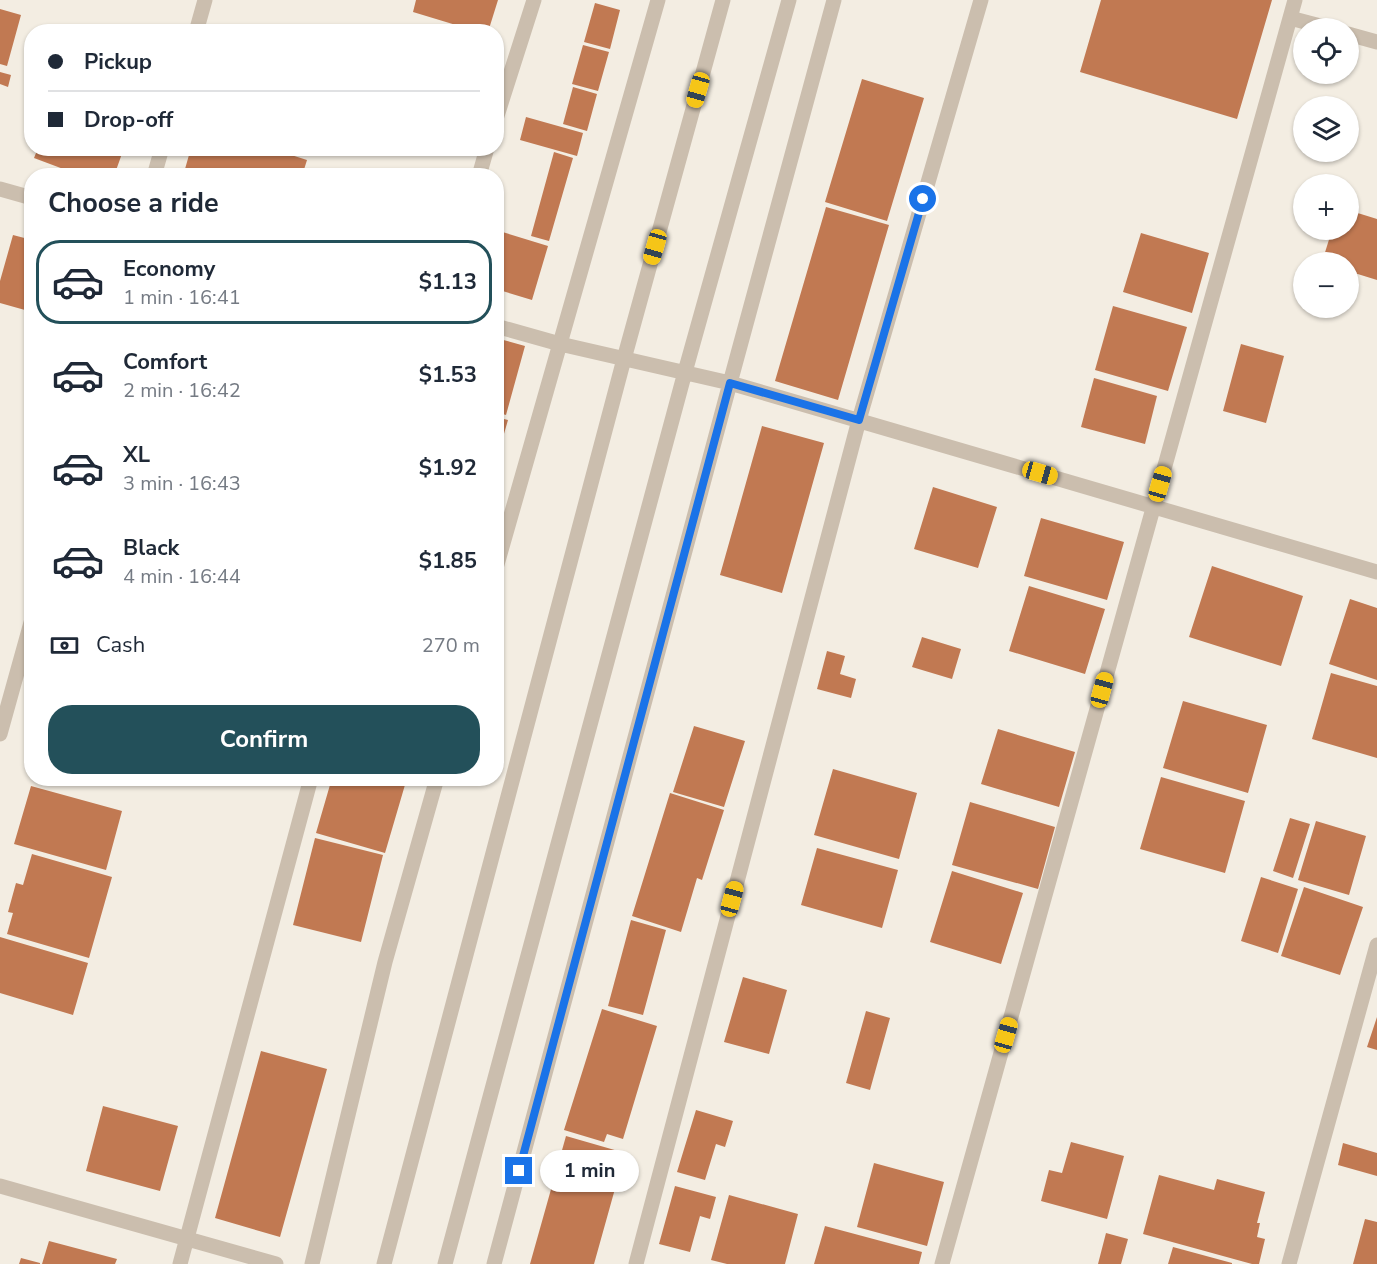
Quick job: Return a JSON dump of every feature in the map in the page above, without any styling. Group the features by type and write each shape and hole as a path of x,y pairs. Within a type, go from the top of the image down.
{"street":[{"path":"198,24 205,0"},
{"path":"504,94 534,0"},
{"path":"504,540 658,0"},
{"path":"384,1264 624,359 723,0"},
{"path":"445,1264 685,372 789,0"},
{"path":"494,1264 834,0"},
{"path":"636,1264 859,420 981,0"},
{"path":"942,1264 1295,0"},
{"path":"1359,37 1377,42"},
{"path":"0,189 24,196"},
{"path":"504,328 560,344 730,383 1377,572"},
{"path":"0,734 24,648"},
{"path":"180,1264 309,786"},
{"path":"312,1264 385,962 435,786"},
{"path":"1289,1264 1377,945"},
{"path":"0,1186 276,1264"}],"building":[{"path":"416,0 498,0 490,24 453,24 413,12"},
{"path":"1101,0 1272,0 1237,119 1080,72"},
{"path":"595,3 620,10 610,49 584,42"},
{"path":"0,9 21,15 7,66 0,64"},
{"path":"583,45 609,52 598,91 572,84"},
{"path":"0,72 11,75 8,87 0,84"},
{"path":"862,79 924,98 887,221 825,202"},
{"path":"573,87 597,94 587,131 563,124"},
{"path":"526,117 583,133 577,156 520,140"},
{"path":"554,152 573,158 549,241 531,236"},
{"path":"35,156 121,156 117,168 61,168 34,158"},
{"path":"189,156 294,156 307,160 304,168 185,168"},
{"path":"826,207 889,225 838,400 775,381"},
{"path":"1359,213 1377,219 1377,280 1359,274 1359,252 1325,252 1329,240 1359,240"},
{"path":"504,232 548,246 532,300 504,291"},
{"path":"1141,233 1209,253 1192,313 1123,292"},
{"path":"13,235 24,238 24,310 0,303 0,281"},
{"path":"1113,306 1187,327 1168,391 1095,370"},
{"path":"504,340 525,346 506,415 504,414"},
{"path":"1241,344 1284,356 1266,423 1223,411"},
{"path":"1094,378 1157,396 1145,444 1081,427"},
{"path":"504,419 508,420 504,434"},
{"path":"762,426 824,443 782,593 720,575"},
{"path":"933,487 997,507 978,568 914,549"},
{"path":"1041,518 1124,542 1107,600 1024,576"},
{"path":"1212,566 1303,596 1281,666 1189,637"},
{"path":"1029,586 1105,609 1085,674 1009,651"},
{"path":"1350,599 1377,608 1377,680 1329,664"},
{"path":"922,637 961,649 952,679 912,667"},
{"path":"827,651 845,656 840,674 856,679 851,698 817,689"},
{"path":"1331,673 1377,686 1377,758 1312,739"},
{"path":"1183,701 1267,725 1248,793 1163,768"},
{"path":"694,726 745,741 724,807 673,792"},
{"path":"998,729 1075,752 1059,807 981,784"},
{"path":"833,769 917,793 899,859 814,835"},
{"path":"1161,777 1245,801 1225,873 1140,849"},
{"path":"31,786 122,811 106,870 14,844"},
{"path":"330,786 405,786 385,853 316,833"},
{"path":"670,793 724,810 702,880 697,878 681,932 632,916"},
{"path":"970,802 1055,827 1038,889 952,865"},
{"path":"1290,818 1310,824 1293,878 1273,871"},
{"path":"1316,821 1366,836 1349,895 1298,880"},
{"path":"315,838 383,855 361,942 293,925"},
{"path":"817,848 898,870 882,928 801,905"},
{"path":"32,854 112,877 89,958 7,934 13,913 8,912 16,883 23,885"},
{"path":"952,871 1023,893 1001,964 930,942"},
{"path":"1261,877 1298,889 1278,953 1241,941"},
{"path":"1304,887 1363,907 1340,975 1281,956"},
{"path":"631,920 666,930 643,1015 608,1006"},
{"path":"0,937 88,963 73,1015 0,993"},
{"path":"743,977 787,990 769,1054 724,1042"},
{"path":"602,1009 657,1026 623,1139 607,1134 604,1142 564,1130"},
{"path":"866,1011 890,1018 870,1090 846,1083"},
{"path":"1377,1017 1377,1050 1367,1047"},
{"path":"261,1051 327,1069 280,1237 215,1218"},
{"path":"103,1106 178,1126 160,1191 86,1171"},
{"path":"696,1110 733,1121 725,1147 716,1144 705,1180 677,1172"},
{"path":"566,1136 625,1153 594,1264 530,1264"},
{"path":"1071,1142 1124,1156 1107,1219 1041,1201 1049,1170 1062,1173"},
{"path":"1343,1143 1377,1153 1377,1176 1338,1165"},
{"path":"874,1163 944,1182 927,1246 857,1227"},
{"path":"1159,1175 1214,1190 1217,1179 1265,1192 1257,1223 1260,1223 1257,1237 1265,1239 1259,1264 1143,1234"},
{"path":"675,1186 716,1197 710,1219 700,1216 690,1252 659,1244"},
{"path":"729,1195 798,1214 785,1264 727,1264 711,1260"},
{"path":"1365,1219 1377,1222 1377,1264 1353,1264"},
{"path":"825,1226 922,1252 919,1264 814,1264"},
{"path":"1106,1233 1128,1239 1121,1264 1098,1264"},
{"path":"49,1241 117,1259 115,1264 42,1264"},
{"path":"1173,1247 1232,1263 1232,1264 1168,1264"},
{"path":"21,1258 40,1263 40,1264 19,1264"}],"route":[{"path":"519,1171 730,383 859,420 923,199"}]}
